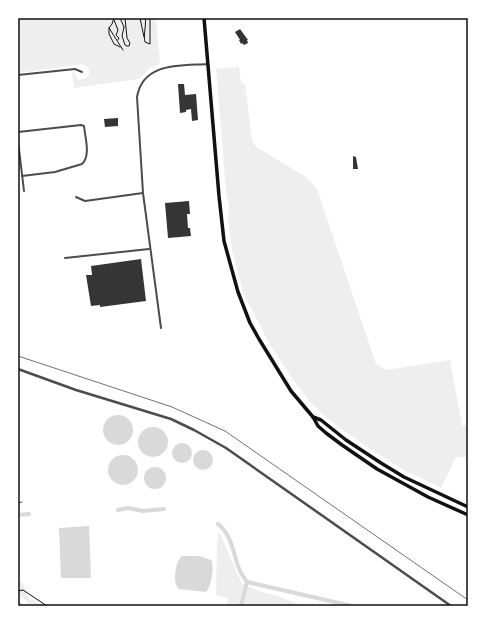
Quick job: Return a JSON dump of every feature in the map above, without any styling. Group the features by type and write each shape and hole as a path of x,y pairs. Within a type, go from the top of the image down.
{"main road":[{"path":"204,18 220,215 227,253 238,292 250,323 268,356 291,391 313,417 318,426 342,445 377,469 428,497 468,515"},
{"path":"313,417 321,420 346,440 404,477 468,507"}],"street":[{"path":"161,328 153,258 149,249 142,193 136,104 138,90 148,75 161,68 208,64"},
{"path":"18,75 75,69 82,72"},
{"path":"18,132 81,125 84,126 86,154 85,161 82,164 55,172 22,176"},
{"path":"18,141 24,191"},
{"path":"76,197 85,200 142,193"},
{"path":"65,258 149,249"},
{"path":"18,369 76,390 171,419 194,430 226,448 450,606"}],"lane":[{"path":"18,503 22,502"}],"path":[{"path":"120,18 124,26 127,38 130,43 129,46 127,46 122,36 124,26 125,18"},
{"path":"140,18 144,39 147,44 151,43 150,18"},
{"path":"144,18 146,22 144,27 144,39"},
{"path":"114,19 109,27 109,34 114,44 120,47"},
{"path":"114,19 118,30 116,35 119,38 118,40 123,50"},
{"path":"109,27 118,40"},
{"path":"18,591 26,591 47,606"}],"shaded area":[{"path":"18,18 156,18 160,64 150,68 139,79 74,88 72,72 75,73 77,79 84,79 89,75 89,69 83,64 18,73"},
{"path":"239,67 241,82 245,84 252,140 256,147 306,177 317,189 376,364 386,370 450,360 462,426 468,425 468,457 456,457 441,488 406,471 370,449 328,419 312,404 294,381 269,343 244,294 232,251 228,220 229,205 226,191 216,69"},
{"path":"118,415 129,419 133,430 129,441 118,445 107,441 103,430 107,419"},
{"path":"153,427 164,431 168,442 164,453 153,457 142,453 138,442 142,431"},
{"path":"178,443 186,443 192,449 192,457 186,463 178,463 172,457 172,449"},
{"path":"199,450 207,450 213,456 213,464 207,470 199,470 193,464 193,456"},
{"path":"123,455 134,459 138,470 134,481 123,485 112,481 108,470 112,459"},
{"path":"155,467 163,470 166,478 163,486 155,489 147,486 144,478 147,470"},
{"path":"89,526 91,578 61,578 59,528"},
{"path":"219,531 242,584 304,606 227,606 228,598 216,595 217,543"},
{"path":"182,556 199,556 211,560 213,567 212,576 206,592 179,589 177,586 175,572"},
{"path":"18,580 23,583 28,597 42,606 31,606 18,593"}],"building":[{"path":"240,29 248,40 248,43 244,45 242,43 241,44 235,32"},
{"path":"178,84 184,84 185,95 196,94 198,120 192,121 191,109 180,113"},
{"path":"118,118 118,126 105,127 104,119"},
{"path":"353,156 356,157 358,169 353,169"},
{"path":"189,201 190,214 187,214 188,228 190,228 191,236 168,238 165,203"},
{"path":"141,259 146,301 100,307 100,305 91,306 86,275 92,275 91,266"}],"waterway":[{"path":"118,510 128,508 143,511 164,509"},
{"path":"18,515 29,514"},
{"path":"218,524 227,534 240,571 247,582 352,606"},
{"path":"241,606 247,582"}],"railway":[{"path":"18,356 172,407 225,431 468,600"}]}
